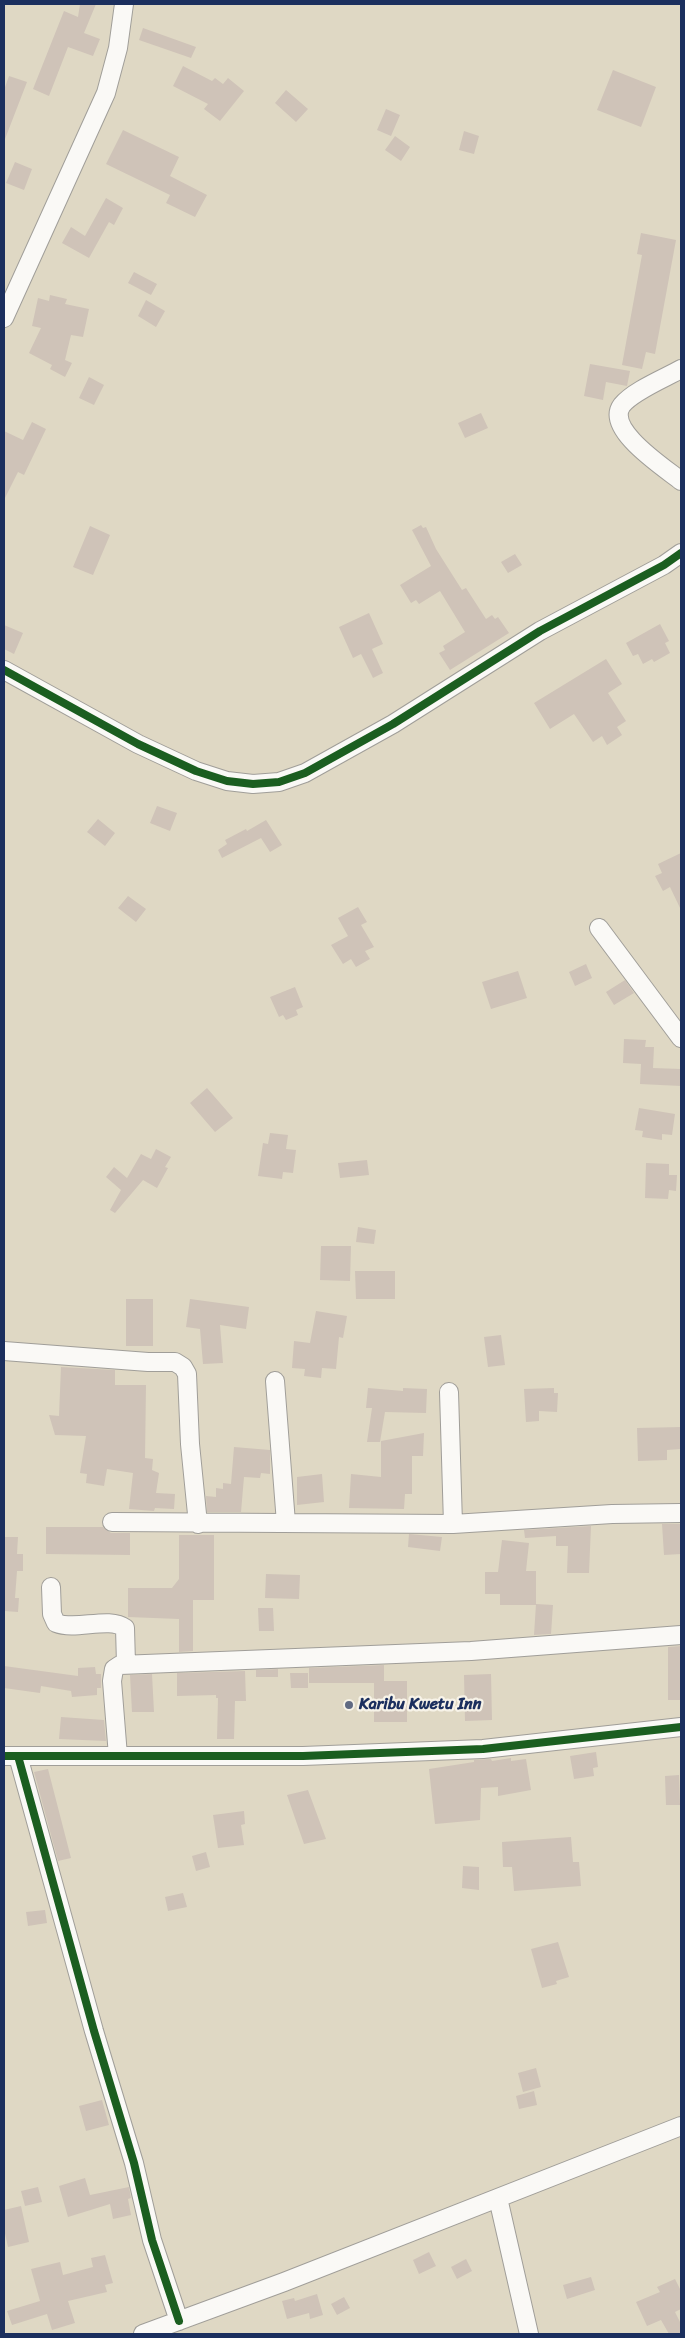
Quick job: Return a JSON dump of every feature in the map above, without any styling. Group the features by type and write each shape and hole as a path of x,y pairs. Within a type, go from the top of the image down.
{"street":[{"path":"5,313 106,94 118,48 124,4"},
{"path":"681,368 631,397 622,405 619,417 621,427 630,438 681,481"},
{"path":"4,670 138,744 196,771 227,781 253,784 279,782 305,773 393,724 540,631 664,565 681,553"},
{"path":"599,928 681,1038"},
{"path":"4,1352 168,1362 183,1367 187,1374 190,1444 198,1524"},
{"path":"275,1381 286,1523"},
{"path":"449,1392 453,1524"},
{"path":"112,1522 453,1524 612,1514 681,1514"},
{"path":"51,1586 52,1614 56,1623 68,1626 116,1624 125,1628 126,1664"},
{"path":"118,1756 112,1681 115,1666 126,1664 470,1651 681,1635"},
{"path":"179,2321 152,2240 134,2163 11,1756 302,1756 474,1749 681,1727"},
{"path":"143,2334 681,2126"},
{"path":"498,2198 529,2334"}],"building":[{"path":"80,4 96,4 84,33 100,39 93,56 68,47 49,96 33,89 64,11 78,17"},
{"path":"143,28 196,47 191,58 139,40"},
{"path":"183,66 212,81 215,78 223,84 228,78 244,91 220,121 204,109 208,104 173,86"},
{"path":"613,70 656,87 641,127 597,110"},
{"path":"9,76 27,82 5,139 4,90"},
{"path":"286,90 308,109 296,122 275,103"},
{"path":"386,109 400,115 391,136 377,130"},
{"path":"123,130 179,157 170,176 207,195 195,217 166,203 170,195 106,164"},
{"path":"464,131 479,136 474,154 459,150"},
{"path":"395,136 410,147 401,161 385,150"},
{"path":"15,162 32,169 24,190 6,183"},
{"path":"106,198 123,208 114,225 109,222 89,258 62,243 71,227 85,236"},
{"path":"641,233 676,240 655,354 646,352 642,369 622,365 642,255 637,254"},
{"path":"134,272 157,284 151,295 128,283"},
{"path":"50,295 67,299 65,304 89,309 83,337 71,335 65,360 72,363 65,377 50,369 52,365 29,353 41,328 32,326 38,298 49,301"},
{"path":"146,300 165,311 156,327 138,316"},
{"path":"590,364 630,371 627,386 606,382 603,400 584,396"},
{"path":"89,377 104,385 94,405 79,398"},
{"path":"481,413 488,428 465,438 458,423"},
{"path":"32,422 46,429 24,475 18,472 4,500 4,431 23,440"},
{"path":"421,525 423,528 426,527 436,549 462,590 466,588 486,619 492,615 495,619 498,617 509,633 450,670 439,653 445,650 443,646 465,632 440,591 419,604 416,600 411,603 400,585 431,566 412,530"},
{"path":"90,526 110,535 93,575 73,567"},
{"path":"515,554 522,565 508,573 501,562"},
{"path":"369,613 383,644 372,649 383,673 373,678 361,654 353,658 339,627"},
{"path":"660,624 669,641 665,643 670,653 654,662 652,659 643,664 638,654 633,656 626,643"},
{"path":"4,625 23,633 14,654 4,649"},
{"path":"606,659 622,684 608,693 626,721 617,727 622,735 607,745 602,736 593,742 574,714 550,729 534,703"},
{"path":"157,806 177,813 170,831 150,823"},
{"path":"98,819 115,833 105,846 87,832"},
{"path":"266,820 282,845 270,852 261,838 222,858 218,850 227,844 225,840 246,829 247,831"},
{"path":"681,853 681,910 670,887 663,891 655,876 662,873 658,864"},
{"path":"128,896 146,909 136,922 118,908"},
{"path":"358,907 367,922 361,925 374,947 365,951 370,959 356,967 351,959 343,964 331,945 348,936 338,918"},
{"path":"586,964 592,978 575,986 569,972"},
{"path":"518,971 527,998 491,1009 482,982"},
{"path":"625,980 634,993 614,1005 606,992"},
{"path":"295,987 303,1007 296,1010 298,1015 286,1020 283,1015 279,1017 270,997"},
{"path":"624,1039 646,1040 645,1047 654,1047 653,1068 681,1069 681,1086 640,1084 641,1064 623,1063"},
{"path":"207,1088 233,1118 215,1132 190,1103"},
{"path":"639,1108 675,1114 672,1135 662,1134 662,1140 642,1137 643,1131 635,1130"},
{"path":"270,1133 288,1135 286,1149 296,1150 293,1173 283,1172 282,1179 258,1176 263,1143 268,1144"},
{"path":"156,1149 171,1157 165,1167 168,1168 157,1188 143,1180 115,1213 110,1210 121,1190 106,1177 114,1167 127,1178 141,1154 151,1159"},
{"path":"367,1160 369,1175 340,1178 338,1163"},
{"path":"646,1163 669,1164 669,1175 677,1175 676,1191 669,1190 668,1199 645,1198"},
{"path":"358,1227 376,1230 374,1244 356,1242"},
{"path":"321,1246 351,1246 350,1281 320,1280"},
{"path":"355,1271 395,1271 395,1299 356,1299"},
{"path":"126,1299 153,1299 153,1346 126,1346"},
{"path":"190,1299 249,1307 246,1329 220,1325 223,1363 203,1364 200,1329 186,1327"},
{"path":"316,1311 347,1316 343,1338 339,1337 336,1369 322,1368 321,1378 304,1376 305,1369 292,1368 294,1341 310,1343"},
{"path":"501,1335 505,1365 488,1367 484,1337"},
{"path":"61,1367 115,1370 115,1385 146,1385 145,1458 153,1459 152,1470 159,1473 156,1493 175,1494 174,1509 155,1508 154,1511 129,1509 133,1473 107,1469 104,1486 86,1483 87,1474 80,1473 86,1436 55,1435 49,1415 59,1416"},
{"path":"368,1388 403,1391 403,1388 427,1389 426,1413 385,1412 380,1442 367,1442 372,1408 366,1408"},
{"path":"554,1388 554,1393 558,1393 557,1412 539,1411 539,1421 526,1422 524,1389"},
{"path":"681,1427 681,1449 667,1450 667,1460 638,1461 637,1428"},
{"path":"424,1433 423,1456 412,1456 412,1494 405,1494 404,1509 349,1508 351,1474 381,1477 381,1441"},
{"path":"234,1447 270,1450 270,1474 261,1473 260,1478 244,1477 241,1512 207,1512 206,1496 216,1497 216,1488 223,1489 223,1483 231,1484"},
{"path":"322,1474 324,1502 297,1505 297,1477"},
{"path":"662,1524 681,1524 681,1554 664,1555"},
{"path":"591,1526 589,1573 567,1573 568,1546 556,1546 556,1536 525,1538 524,1530"},
{"path":"46,1527 103,1527 111,1533 130,1533 130,1555 46,1554"},
{"path":"409,1534 442,1537 440,1551 408,1547"},
{"path":"179,1535 214,1535 214,1600 193,1600 193,1651 179,1652 179,1619 128,1617 128,1588 172,1588 179,1579"},
{"path":"4,1537 18,1537 17,1554 23,1554 23,1571 17,1571 15,1598 19,1598 18,1612 4,1611"},
{"path":"502,1540 529,1543 526,1571 536,1571 536,1605 500,1605 500,1594 485,1594 485,1572 498,1572"},
{"path":"266,1574 300,1575 299,1599 265,1598"},
{"path":"536,1604 553,1605 551,1634 534,1635"},
{"path":"258,1608 273,1608 274,1631 259,1631"},
{"path":"681,1646 681,1700 668,1700 668,1647"},
{"path":"384,1665 384,1681 407,1681 407,1722 374,1722 374,1683 309,1683 309,1668"},
{"path":"4,1666 78,1676 78,1668 95,1667 96,1674 101,1674 101,1688 97,1688 97,1695 72,1697 71,1691 41,1686 40,1693 4,1688"},
{"path":"278,1669 278,1677 256,1677 256,1670"},
{"path":"245,1671 246,1701 235,1701 234,1739 217,1739 218,1698 216,1698 216,1695 177,1696 177,1673"},
{"path":"290,1673 308,1673 308,1688 291,1688"},
{"path":"152,1674 154,1712 132,1712 130,1675"},
{"path":"491,1674 492,1720 465,1721 464,1675"},
{"path":"61,1717 104,1720 106,1741 59,1739"},
{"path":"596,1752 598,1767 593,1768 594,1776 574,1779 570,1756"},
{"path":"511,1758 511,1761 526,1759 531,1790 498,1796 498,1787 481,1788 480,1820 435,1824 429,1769 474,1762 474,1760 491,1759 492,1761"},
{"path":"48,1769 71,1858 58,1861 34,1772"},
{"path":"679,1775 680,1805 666,1805 665,1776"},
{"path":"308,1790 326,1839 304,1844 287,1795"},
{"path":"244,1811 245,1824 241,1825 244,1845 218,1848 213,1815"},
{"path":"571,1837 573,1862 579,1862 581,1886 514,1891 512,1867 503,1867 502,1842"},
{"path":"206,1852 210,1867 196,1871 192,1856"},
{"path":"463,1866 479,1867 479,1890 462,1888"},
{"path":"183,1893 187,1907 168,1911 165,1897"},
{"path":"45,1910 47,1923 28,1926 26,1912"},
{"path":"558,1942 569,1977 556,1981 557,1984 542,1988 531,1949"},
{"path":"536,2068 541,2087 523,2092 518,2073"},
{"path":"534,2091 537,2105 519,2109 516,2096"},
{"path":"102,2100 109,2125 86,2131 79,2106"},
{"path":"85,2178 90,2195 129,2187 131,2198 128,2199 131,2215 113,2219 110,2204 68,2217 59,2186"},
{"path":"38,2187 42,2202 25,2206 21,2191"},
{"path":"21,2206 29,2242 8,2247 4,2229 4,2210"},
{"path":"429,2252 436,2266 419,2274 413,2260"},
{"path":"105,2255 113,2283 105,2285 107,2292 68,2301 75,2323 52,2330 47,2314 12,2325 7,2311 40,2301 31,2269 60,2262 63,2275 93,2267 91,2258"},
{"path":"466,2259 472,2271 457,2279 451,2267"},
{"path":"591,2277 595,2290 567,2299 563,2285"},
{"path":"675,2279 681,2291 681,2309 675,2312 681,2324 681,2334 669,2334 661,2320 647,2326 636,2302 660,2292 657,2287"},
{"path":"317,2294 323,2315 310,2319 309,2313 287,2319 282,2301 294,2298 295,2301"},
{"path":"344,2297 350,2308 337,2315 331,2304"}],"cycle path":[{"path":"4,670 138,744 196,771 227,781 253,784 279,782 305,773 393,724 540,631 664,565 681,553"},
{"path":"4,1756 303,1756 483,1749 681,1727"},
{"path":"18,1756 94,2031 134,2163 152,2240 179,2321"}],"place":[{"name":"Karibu Kwetu Inn","path":"349,1705"}]}
